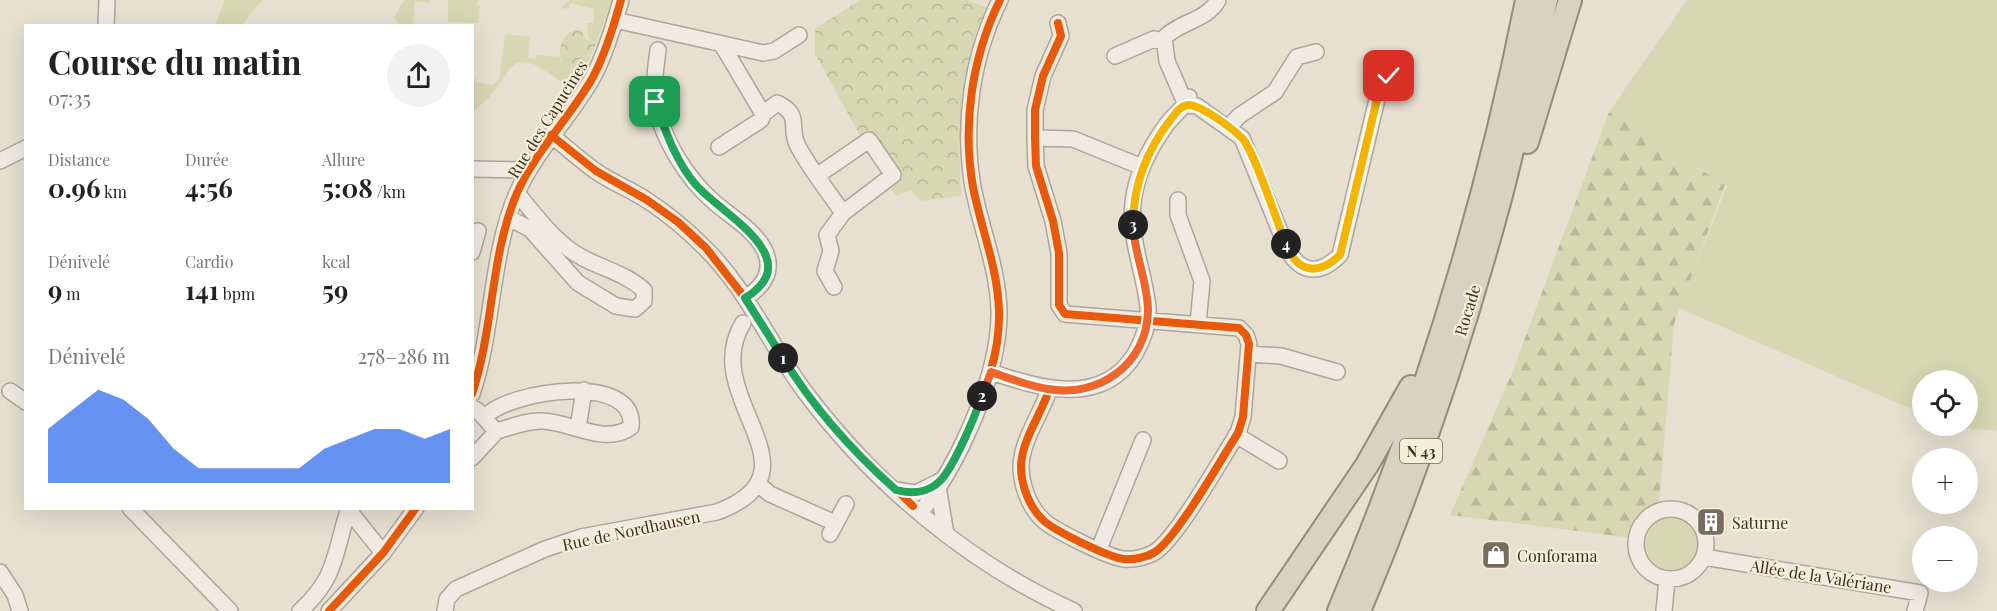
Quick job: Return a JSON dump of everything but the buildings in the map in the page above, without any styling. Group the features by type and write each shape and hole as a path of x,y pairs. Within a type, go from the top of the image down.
{"highway":[{"name":"N 43","path":"1518,47 1521,0"},
{"name":"N 43","path":"1339,611 1367,544 1449,310 1485,181 1518,47 1527,0"},
{"name":"Rocade","path":"1359,611 1431,425 1475,287 1501,193 1546,0"},
{"path":"1475,287 1493,251 1570,0"},
{"path":"1526,145 1578,0"},
{"path":"1268,611 1367,465 1393,421 1449,310"}],"street":[{"path":"106,24 107,0"},
{"name":"Rue des Capucines","path":"474,387 484,356 502,239 517,193 551,135 593,76 621,0"},
{"path":"920,513 940,483 976,412 991,372 999,313 996,277 973,188 969,154 969,115 973,79 981,46 1000,0"},
{"path":"1218,0 1203,16 1173,29 1164,38 1167,61 1189,98 1242,138 1288,251 1296,263 1310,269 1320,268 1330,265 1340,255 1378,95 1389,76"},
{"path":"615,20 763,53 774,51 799,35"},
{"path":"1049,390 1024,449 1021,467 1024,488 1031,505 1043,520 1059,532 1122,559 1140,558 1155,552 1171,537 1236,435 1243,417 1249,354 1246,334 1239,328 1065,314 1059,305 1059,253 1053,221 1036,166 1035,138 1035,110 1043,76 1061,36 1058,22"},
{"path":"1115,56 1154,39 1164,42"},
{"path":"722,45 763,114"},
{"path":"658,50 654,78 655,102 678,158 695,183 754,236 764,250 768,265 767,276 762,286 745,298"},
{"path":"1228,128 1239,116 1275,92 1297,57 1316,52"},
{"path":"991,372 1049,390 1074,391 1094,387 1116,376 1131,361 1141,344 1148,308 1133,241 1133,203 1142,167 1152,146 1189,98"},
{"path":"719,147 761,120 763,114 777,104 785,107 796,123 795,141 843,213"},
{"path":"551,135 596,171 647,200 678,222 706,248 745,298 805,392 843,438 920,513 946,534 1006,574 1074,611"},
{"path":"1035,138 1072,139 1142,167"},
{"path":"818,175 869,140 893,175 843,213 827,235 831,251 825,271 834,287"},
{"path":"0,162 24,149"},
{"path":"474,169 529,170"},
{"path":"509,219 530,229 578,283 616,306 635,309 644,301 644,290 630,278 582,258 558,240 517,193"},
{"path":"1178,200 1178,215 1202,281 1198,324"},
{"path":"474,245 478,231"},
{"path":"743,323 731,350 732,374 760,444 763,462 758,484 770,494 832,529 846,504"},
{"path":"1249,354 1281,356 1337,372"},
{"path":"578,428 584,390"},
{"path":"474,456 497,431 514,426 543,421 609,435 623,433 631,427 632,418 624,405 584,390 540,393 509,404 486,416"},
{"path":"10,391 24,401"},
{"path":"509,404 514,426"},
{"path":"474,407 486,416 489,424 497,431"},
{"path":"1236,435 1279,461"},
{"path":"1099,549 1143,440"},
{"path":"896,490 916,493 940,483"},
{"path":"940,483 946,534"},
{"name":"Rue de Nordhausen","path":"445,611 447,599 456,589 545,549 581,537 717,512 737,505 752,494 758,484"},
{"path":"1669,509 1691,515 1704,534 1704,557 1689,574 1667,579 1646,569 1639,560 1636,537 1648,517 1669,509"},
{"path":"132,510 230,611"},
{"path":"300,611 315,598 332,573 348,510"},
{"path":"349,510 383,553"},
{"path":"329,611 383,553 417,511"},
{"name":"Allée de la Valériane","path":"1704,557 1912,586"},
{"path":"0,572 15,595 20,611"},
{"path":"1664,611 1667,579"},
{"name":"Allée de la Valériane","path":"1915,611 1921,592"}],"green space":[{"path":"225,0 262,0 243,24 215,24"},
{"path":"404,0 430,0 429,3 415,1 413,24 399,24 394,17"},
{"path":"448,0 478,0 477,5 480,5 478,23 448,22"},
{"path":"570,0 612,0 596,44 588,38 587,23 593,23 594,9 570,3 569,9 561,8"},
{"path":"860,0 967,0 989,8 972,65 959,145 961,196 921,201 910,190 897,196 891,189 902,178 873,133 862,139 815,54 815,29"},
{"path":"1687,0 1997,0 1997,430 1978,430 1978,370 1912,370 1912,409 1679,308 1727,186 1609,112"},
{"path":"577,30 583,31 583,37 596,44 587,63 570,69 561,61 560,48 566,36"},
{"path":"505,34 530,37 528,58 536,59 537,55 561,57 560,61 570,69 587,63 571,90 532,63 521,62 513,66 488,98 474,110 474,78 476,78 475,82 492,85 499,80"},
{"path":"1609,112 1725,185 1674,324 1659,503 1640,516 1632,538 1450,515 1512,373"},
{"path":"1665,513 1677,513 1688,518 1696,526 1701,543 1699,555 1688,568 1677,573 1665,573 1654,568 1646,560 1641,549 1641,537 1646,526 1654,518"}],"cycle path":[{"path":"474,387 485,344 502,242 517,193 543,148 593,77 605,50 621,0"},
{"path":"967,430 990,373 999,328 996,280 973,187 969,115 982,44 1000,0"},
{"path":"1049,390 1022,456 1022,481 1030,502 1038,515 1049,525 1082,543 1117,557 1140,558 1155,552 1175,531 1238,433 1243,417 1249,344 1246,335 1239,328 1065,314 1059,305 1059,253 1053,221 1036,166 1035,138 1035,110 1043,76 1061,36 1058,23"},
{"path":"551,135 596,171 647,200 678,222 706,248 745,298 805,392 843,438 913,506"},
{"path":"329,611 383,553 415,510"}],"place":[{"name":"Saturne","path":"1711,522"},
{"name":"Conforama","path":"1496,555"}],"route":[{"path":"655,102 678,158 695,183 712,201 754,236 764,250 768,265 767,276 762,286 745,298 805,392 843,438 896,490 916,493 942,480 976,412 991,372 1049,390 1074,391 1094,387 1116,376 1131,361 1141,344 1147,324 1148,308 1133,241 1133,203 1140,174 1152,146 1179,109 1186,105 1197,106 1242,138 1288,251 1296,263 1310,269 1320,268 1330,265 1340,255 1378,95 1389,76"}]}
